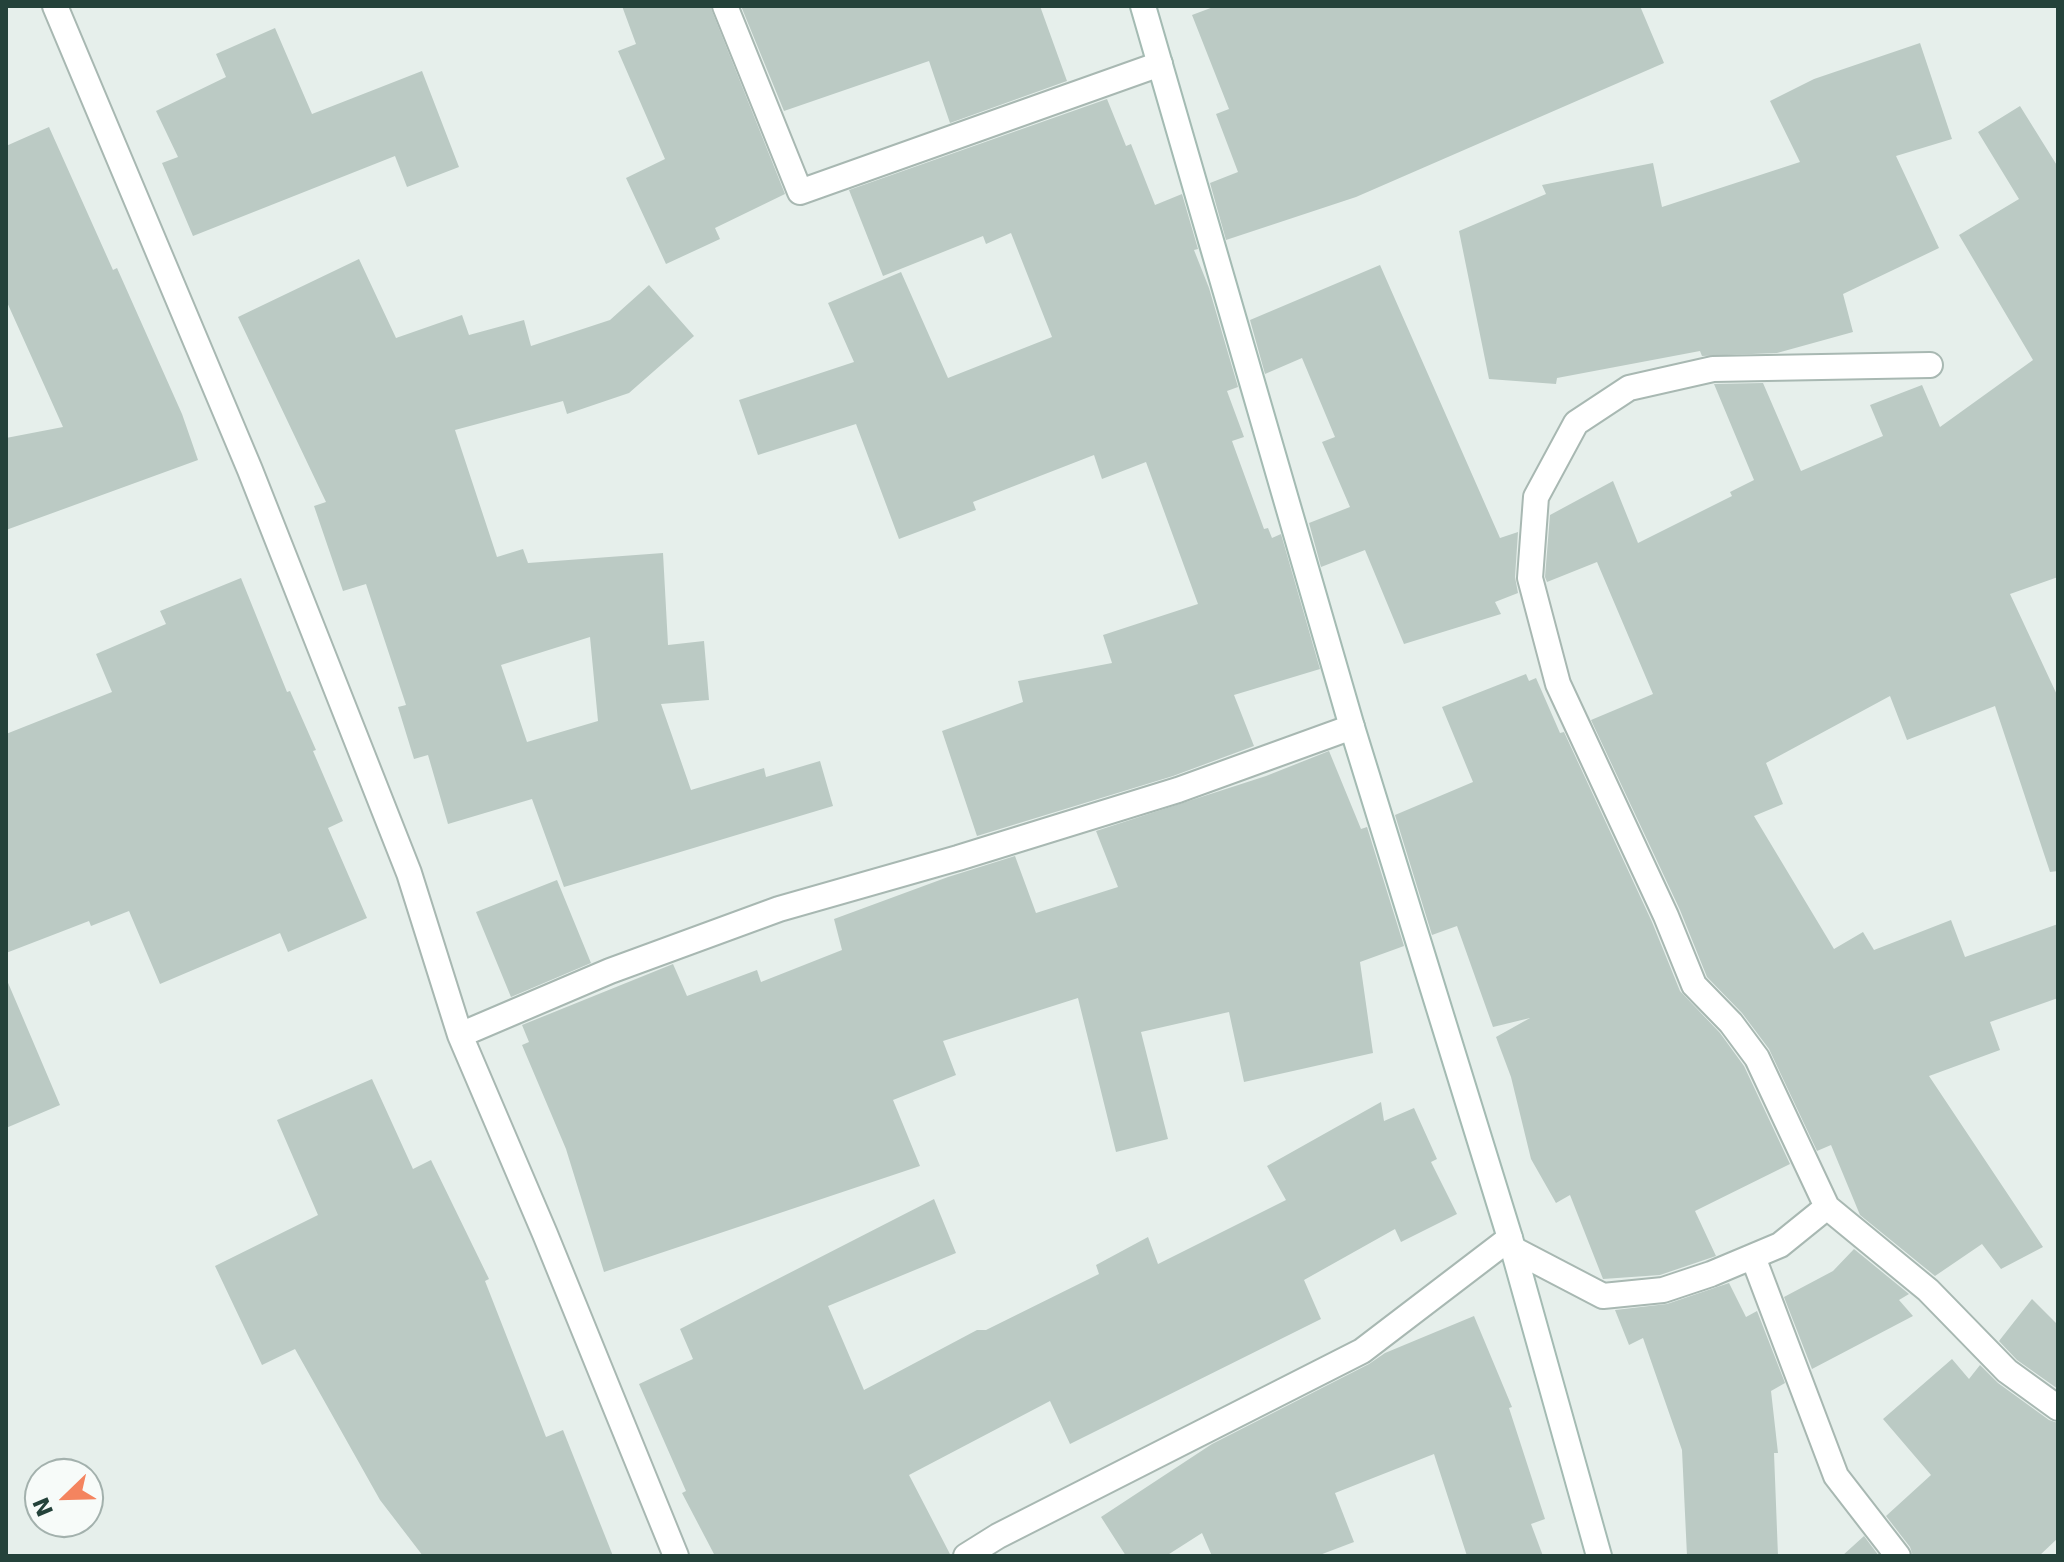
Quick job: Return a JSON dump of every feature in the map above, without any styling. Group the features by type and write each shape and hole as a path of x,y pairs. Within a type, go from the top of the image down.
{"street":[{"path":"55,6 244,455 409,873 460,1035 551,1248 676,1556"},
{"path":"725,6 800,192 1160,64"},
{"path":"1143,6 1352,727 1511,1244 1599,1556"},
{"path":"1930,365 1713,369 1629,388 1576,423 1536,497 1530,578 1558,684 1666,916 1694,985 1731,1023 1757,1058 1827,1207 1928,1290 2007,1371 2058,1408"},
{"path":"460,1035 610,971 779,909 1178,790 1352,727"},
{"path":"1511,1244 1603,1296 1663,1290 1780,1245 1827,1207"},
{"path":"966,1556 998,1536 1362,1351 1511,1244"},
{"path":"1753,1257 1836,1476 1898,1556"}],"building":[{"path":"622,6 710,6 785,194 715,228 720,239 666,264 626,178 665,159 618,51 636,44"},
{"path":"741,6 1040,6 1067,81 950,123 929,61 784,111"},
{"path":"1216,6 1640,6 1664,63 1356,197 1226,240 1210,183 1238,172 1216,114 1229,109 1192,15"},
{"path":"275,28 312,114 422,71 459,167 407,187 395,156 193,236 162,163 178,157 156,111 226,77 216,54"},
{"path":"1920,43 1952,139 1896,156 1939,248 1843,294 1853,332 1777,353 1702,356 1700,351 1557,378 1556,384 1489,379 1459,231 1546,194 1542,185 1653,163 1662,207 1800,162 1770,101 1814,79"},
{"path":"1107,99 1126,146 1131,144 1155,205 1182,194 1198,249 1194,250 1209,288 1238,387 1227,391 1244,437 1232,441 1264,529 1268,528 1272,538 1281,534 1320,669 1234,695 1254,746 1173,776 977,836 942,731 1023,702 1018,681 1112,663 1103,635 1198,604 1146,462 1102,479 1094,455 973,502 976,510 899,539 856,424 758,455 739,400 854,362 828,303 901,272 948,378 1052,337 1011,233 986,244 983,236 883,276 849,190"},
{"path":"2020,106 2058,167 2058,577 2010,594 2058,697 2058,871 2050,872 1995,706 1907,740 1890,696 1766,763 1783,804 1754,816 1834,949 1863,932 1874,950 1951,920 1965,957 2058,924 2058,998 1990,1022 2000,1050 1929,1076 2043,1247 2001,1269 1982,1244 1935,1276 1860,1215 1831,1145 1817,1151 1769,1049 1742,1013 1707,977 1680,910 1591,720 1653,694 1597,562 1547,582 1545,577 1550,515 1613,481 1638,543 1732,496 1730,492 1754,480 1714,384 1763,383 1801,471 1883,436 1870,405 1922,385 1940,427 2033,360 1959,235 2019,199 1978,132"},
{"path":"49,127 113,270 117,268 182,414 198,460 6,530 6,438 63,427 6,300 6,146"},
{"path":"359,259 396,338 462,315 469,335 524,320 531,346 610,320 649,285 694,336 629,393 567,414 563,401 455,430 497,557 523,549 528,563 663,553 668,645 704,641 709,700 661,704 691,790 764,768 766,777 820,761 833,806 564,887 532,799 448,824 428,755 414,759 398,707 406,705 366,584 343,591 314,506 326,502 238,317","holes":["590,637 598,721 527,742 501,665"]},
{"path":"1380,265 1500,538 1518,532 1515,577 1518,593 1495,602 1501,614 1404,644 1365,550 1321,567 1309,523 1350,507 1322,442 1335,437 1302,358 1265,374 1250,320"},
{"path":"241,578 287,692 290,691 316,750 313,751 343,821 328,828 367,918 288,952 280,933 160,984 129,911 91,926 89,921 6,953 6,734 112,692 96,654 166,624 160,611"},
{"path":"1526,674 1529,681 1536,678 1560,733 1564,732 1652,922 1680,991 1720,1033 1744,1066 1790,1164 1695,1211 1716,1256 1660,1275 1603,1279 1570,1195 1556,1203 1531,1159 1511,1077 1496,1037 1530,1018 1493,1027 1457,926 1432,935 1395,815 1473,782 1442,707"},
{"path":"1329,751 1361,829 1367,827 1404,946 1360,962 1373,1053 1244,1082 1229,1012 1141,1032 1168,1139 1116,1152 1078,998 943,1041 956,1075 893,1100 920,1166 604,1272 566,1149 522,1045 529,1042 522,1025 673,964 687,996 757,970 761,982 842,950 834,919 1015,856 1036,913 1118,887 1096,831 1266,776"},
{"path":"557,880 591,963 511,997 476,912"},
{"path":"6,978 60,1105 6,1128"},
{"path":"372,1079 413,1169 431,1160 489,1279 485,1281 546,1437 563,1430 613,1556 423,1556 380,1500 295,1349 262,1365 215,1266 318,1215 277,1120"},
{"path":"1381,1102 1384,1121 1414,1108 1437,1159 1431,1162 1457,1214 1401,1242 1395,1229 1304,1280 1321,1319 1070,1444 1050,1401 909,1475 951,1556 715,1556 682,1493 686,1491 639,1384 693,1359 680,1329 934,1199 956,1253 828,1306 864,1390 977,1330 986,1330 1099,1274 1096,1265 1148,1237 1158,1264 1286,1200 1267,1166"},
{"path":"1854,1249 1909,1294 1899,1300 1913,1316 1812,1369 1784,1297 1833,1271"},
{"path":"1729,1283 1746,1317 1757,1311 1785,1383 1771,1391 1778,1453 1774,1453 1778,1556 1687,1556 1682,1450 1643,1338 1629,1345 1615,1310 1667,1304"},
{"path":"2032,1299 2058,1325 2058,1389 2017,1360 1999,1341"},
{"path":"1474,1316 1512,1407 1509,1408 1545,1519 1531,1524 1543,1556 1467,1556 1434,1454 1335,1493 1354,1542 1317,1556 1212,1556 1202,1533 1166,1556 1126,1556 1101,1517 1212,1444 1385,1353"},
{"path":"1952,1359 1969,1379 1980,1365 1998,1383 2049,1420 2058,1423 2058,1538 2039,1556 1913,1556 1910,1547 1886,1516 1931,1475 1883,1419"},
{"path":"1864,1536 1879,1556 1842,1556"}]}
